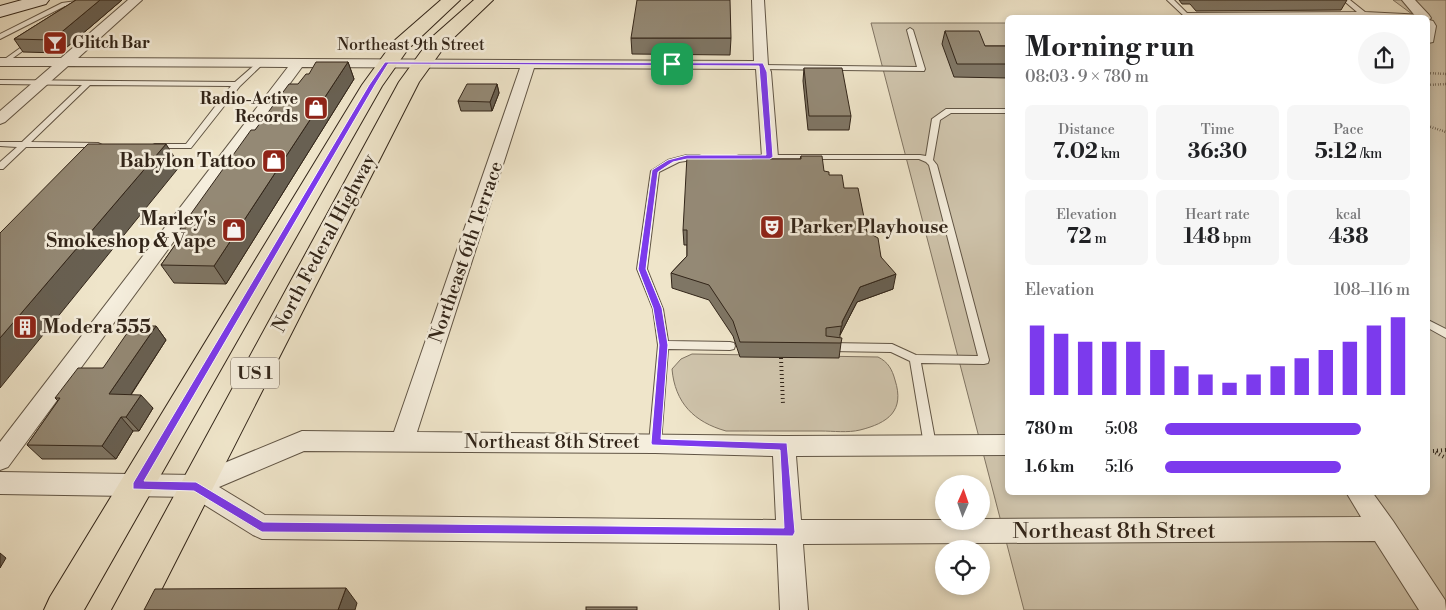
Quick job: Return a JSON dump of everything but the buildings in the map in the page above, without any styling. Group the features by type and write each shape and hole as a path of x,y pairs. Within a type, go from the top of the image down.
{"main road":[{"name":"North Federal Highway","path":"63,610 362,102 387,63 414,32 451,0"},
{"name":"North Federal Highway","path":"131,610 409,82 422,63 455,25 484,0"}],"street":[{"path":"0,12 40,0"},
{"path":"0,119 136,0"},
{"path":"758,0 770,157"},
{"path":"1408,0 1422,15"},
{"name":"Northeast 9th Street","path":"2,62 529,63 762,66"},
{"path":"0,460 299,62"},
{"name":"Northeast 6th Terrace","path":"403,440 529,63"},
{"name":"Northeast 8th Street","path":"0,483 196,486 302,440 784,446 1005,446"},
{"path":"784,446 794,610"},
{"name":"Northeast 8th Street","path":"196,486 262,527 790,532 1384,529"},
{"path":"1360,495 1435,610"}],"lane":[{"path":"1170,0 1185,15 1384,15"},
{"path":"1346,0 1364,14"},
{"path":"0,37 63,2 76,3 83,6 80,11"},
{"path":"762,66 921,68 910,30"},
{"path":"2,62 38,38"},
{"path":"149,146 188,146 237,84 261,62"},
{"path":"0,82 237,84"},
{"path":"0,167 88,83"},
{"path":"928,160 936,119 949,112 1005,111"},
{"path":"0,144 111,145"},
{"path":"656,443 664,345 658,308 642,269 655,171 670,161 687,157 706,157"},
{"path":"733,157 920,157 933,164 984,360 915,359 892,348 830,347"},
{"path":"1430,325 1446,334"},
{"path":"664,345 730,346"},
{"path":"915,359 930,445"}],"path":[{"path":"1430,73 1446,74"},
{"path":"1430,85 1446,84"},
{"path":"1430,127 1446,132"},
{"path":"781,358 783,404"},
{"path":"1446,450 1433,450 1446,458"}],"shaded area":[{"path":"1393,0 1446,0 1446,610 1024,610 871,23 1005,23 1005,495 1430,495 1430,15 1413,15"},
{"path":"692,354 878,357 889,366 892,372 898,391 898,400 896,408 886,419 879,424 855,431 726,431 704,422 696,416 688,409 677,392 672,369 681,359"}],"place":[{"name":"Glitch Bar","path":"55,43"},
{"name":"Radio-Active Records","path":"316,108"},
{"name":"Babylon Tattoo","path":"274,161"},
{"name":"Parker Playhouse","path":"772,227"},
{"name":"Marley's Smokeshop & Vape","path":"234,230"},
{"name":"Modera 555","path":"25,327"}],"route":[{"path":"387,63 672,64 761,65 764,72 770,157 687,157 670,161 655,171 642,269 658,308 664,345 656,443 784,446 790,532 262,527 196,486 137,486 372,85 387,63"}]}
